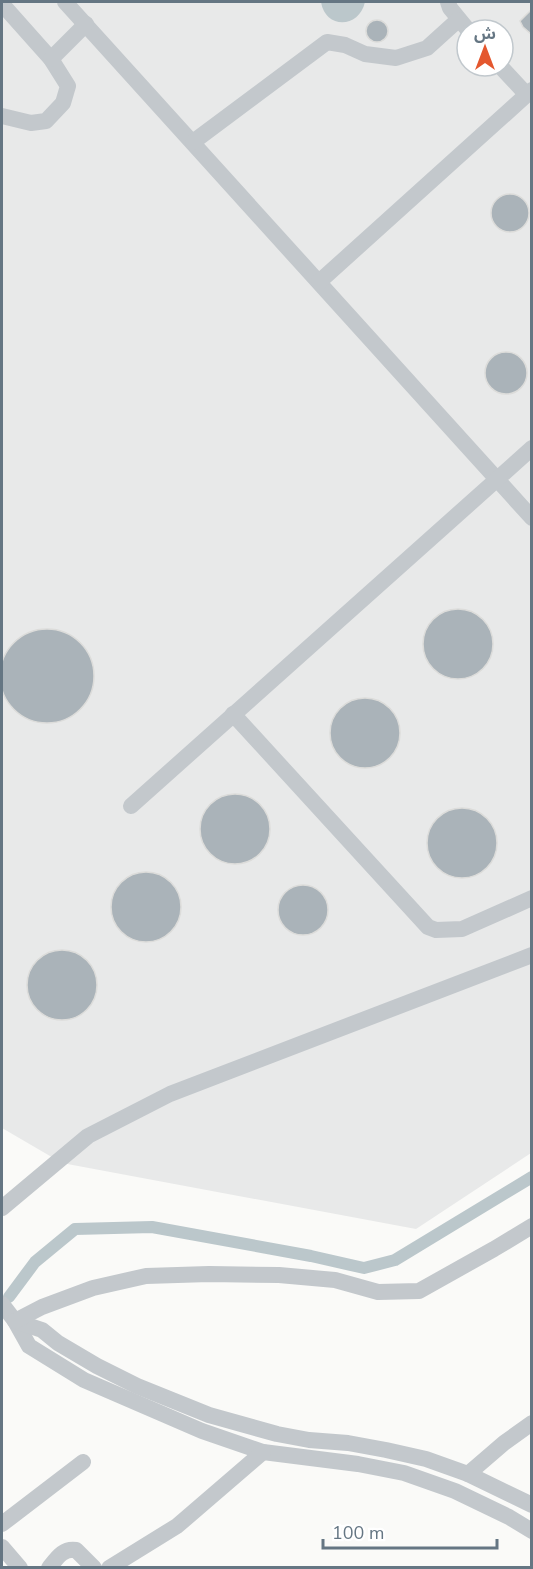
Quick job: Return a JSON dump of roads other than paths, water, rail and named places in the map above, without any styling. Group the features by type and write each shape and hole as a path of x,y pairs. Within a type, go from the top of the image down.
{"street":[{"path":"65,2 531,518"},
{"path":"448,2 458,18"},
{"path":"2,4 51,59 68,86 63,103 46,121 31,123 2,116"},
{"path":"51,59 86,24"},
{"path":"192,142 327,42 345,45 365,54 396,58 427,48 455,30"},
{"path":"319,282 529,92 513,78"},
{"path":"131,806 531,448"},
{"path":"233,714 428,927 436,930 462,929 531,898"},
{"path":"2,1208 88,1136 170,1094 531,955"},
{"path":"15,1321 42,1307 93,1288 146,1276 279,1275 335,1280 378,1292 419,1291 531,1226"},
{"path":"2,1304 29,1346 84,1380 202,1431 262,1452 358,1464 404,1473 455,1491 530,1526"},
{"path":"15,1321 42,1330 58,1343 137,1386 209,1415 309,1440 348,1443 426,1459 468,1474 531,1505"},
{"path":"202,1431 209,1415"},
{"path":"468,1474 531,1423"},
{"path":"109,1568 177,1526 262,1452"},
{"path":"2,1524 83,1462"},
{"path":"2,1547 20,1568"},
{"path":"48,1568 64,1551 72,1549 76,1550 94,1568"}],"waterway":[{"path":"9,1297 35,1262 75,1229 152,1227 364,1268 395,1260 532,1177"}]}
